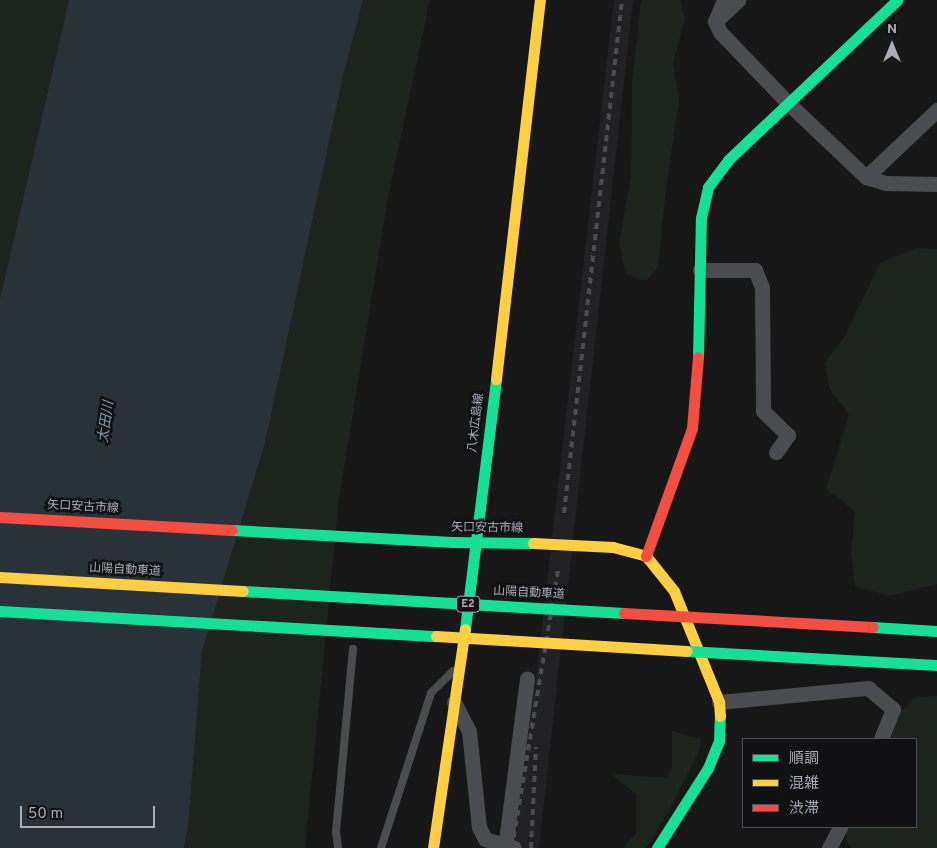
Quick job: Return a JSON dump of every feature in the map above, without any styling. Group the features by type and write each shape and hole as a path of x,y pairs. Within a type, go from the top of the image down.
{"main road":[{"name":"八木広島線","path":"433,848 477,542 540,0"},
{"path":"658,848 708,768 719,741 719,702 674,591 646,556 692,428 699,348 701,218 708,187 728,160 897,0"},
{"name":"矢口安古市線","path":"0,517 453,542 613,547 646,556"},
{"name":"山陽自動車道","path":"0,577 937,631"},
{"path":"0,611 937,665"}],"street":[{"path":"715,0 715,21 720,32 788,103 866,177 886,183 937,184"},
{"path":"715,21 724,0"},
{"path":"715,21 738,0"},
{"path":"866,177 937,110"},
{"path":"700,270 755,270 762,287 763,411 788,435 776,452"},
{"path":"454,702 469,731 479,826 485,840 508,847 527,678"},
{"path":"719,702 868,688 893,709 881,738"},
{"path":"829,848 839,828"}],"lane":[{"path":"338,848 336,832 353,649"},
{"path":"381,848 431,693 459,664"}],"shaded area":[{"path":"0,0 69,0 0,299"},
{"path":"363,0 430,0 388,197 339,499 305,848 184,848 188,828 202,651 265,443 343,76"},
{"path":"614,0 633,0 539,848 510,848 536,677"},
{"path":"641,0 680,0 685,18 673,63 679,101 667,181 658,267 646,281 626,274 619,243 631,177 632,83"},
{"path":"917,248 937,249 937,584 889,596 855,586 851,552 855,511 826,489 849,415 829,387 825,363 846,334 881,262"},
{"path":"937,696 937,848 852,848 846,841 847,828 917,828 917,738 885,738 895,718 915,697"},
{"path":"672,731 701,739 700,749 669,811 646,848 624,848 636,833 636,794 611,774 667,778 672,768"}],"water":[{"name":"太田川","path":"69,0 363,0 343,76 265,443 202,651 188,828 184,848 0,848 0,299"}],"railway":[{"path":"564,513 622,0"},
{"path":"512,848 558,570"},
{"path":"531,848 536,747"}],"traffic: fast":[{"path":"698,357 701,218 708,187 728,160 897,0"},
{"path":"465,629 496,379"},
{"path":"232,530 453,542 533,543"},
{"path":"243,591 624,613"},
{"path":"0,611 436,636"},
{"path":"873,627 937,631"},
{"path":"687,651 937,665"},
{"path":"657,848 708,768 719,741 720,716"}],"traffic: slow":[{"path":"496,379 540,0"},
{"path":"533,543 613,547 646,556 674,591 719,702 720,716"},
{"path":"0,577 243,591"},
{"path":"433,848 465,629"},
{"path":"436,636 687,651"}],"traffic: jam":[{"path":"646,556 692,428 698,357"},
{"path":"0,517 232,530"},
{"path":"624,613 873,627"}]}
